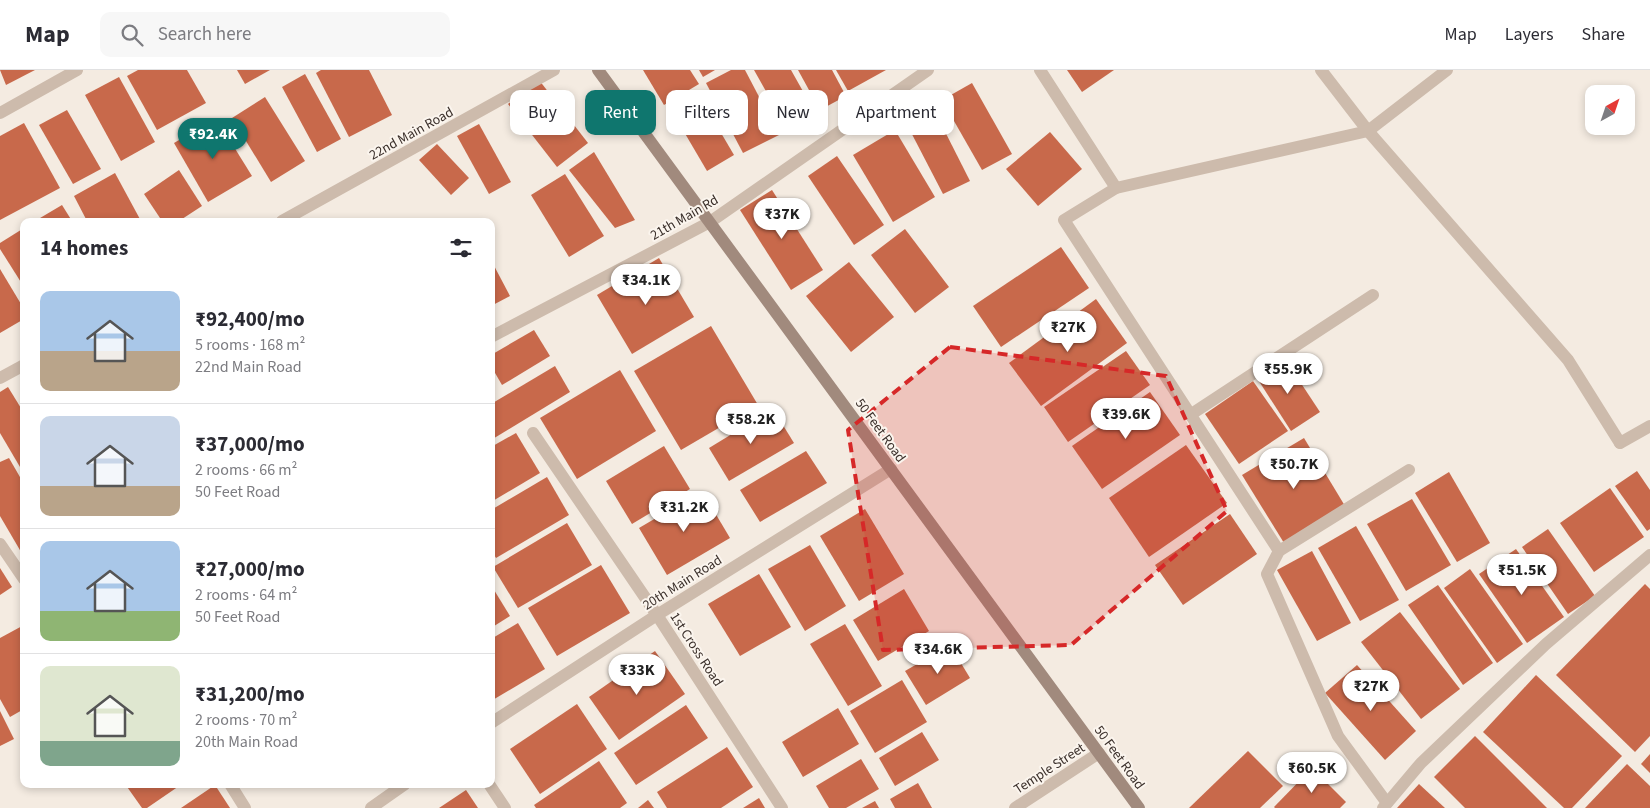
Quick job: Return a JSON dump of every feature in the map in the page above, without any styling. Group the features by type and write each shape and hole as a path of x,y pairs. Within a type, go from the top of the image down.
{"main road":[{"name":"50 Feet Road","path":"598,70 1139,808"}],"street":[{"path":"0,113 77,70"},
{"name":"22nd Main Road","path":"287,218 554,70"},
{"path":"1040,70 1116,188"},
{"path":"1321,70 1368,131 1568,360 1620,443 1650,426"},
{"path":"1279,551 1064,220 1116,188 1368,131 1447,70"},
{"name":"21th Main Rd","path":"495,335 710,222 921,72"},
{"path":"1190,415 1372,295"},
{"path":"0,378 20,367"},
{"name":"1st Cross Road","path":"534,433 657,615 782,808"},
{"name":"20th Main Road","path":"495,720 657,615 891,469"},
{"path":"1409,470 1279,551 1266,574 1338,736 1385,806 1421,764 1546,644 1650,555"},
{"path":"0,544 20,573"},
{"name":"Temple Street","path":"1015,808 1100,753"},
{"path":"232,788 245,808"},
{"path":"371,808 399,788"},
{"path":"492,788 505,808"}],"highlighted area":[{"path":"950,347 1166,376 1227,511 1071,645 883,650 848,430"}],"building":[{"path":"0,70 35,70 6,85"},
{"path":"138,70 187,70 206,103 157,130 127,76"},
{"path":"237,70 270,70 245,84"},
{"path":"321,70 369,70 392,115 349,137 316,73"},
{"path":"643,70 690,70 699,84 689,90 666,90 666,104 664,105"},
{"path":"699,70 715,70 703,77"},
{"path":"731,70 745,70 758,95 758,135 779,135 743,153 733,135 748,135 748,90 710,90 706,83"},
{"path":"754,70 791,70 802,90 765,90"},
{"path":"798,70 832,70 843,90 838,90 838,100 828,106 828,90 809,90"},
{"path":"836,70 886,70 850,90 847,90"},
{"path":"1067,70 1114,70 1082,92"},
{"path":"305,74 341,139 317,152 282,87"},
{"path":"119,77 155,142 121,161 85,95"},
{"path":"539,80 547,90 526,90"},
{"path":"972,83 1012,154 982,170 954,121 954,93"},
{"path":"265,97 305,161 271,182 232,118"},
{"path":"67,110 101,169 73,184 39,125"},
{"path":"216,118 252,176 208,202 174,143"},
{"path":"24,123 60,188 0,220 0,136"},
{"path":"479,124 511,182 489,194 457,136"},
{"path":"575,126 588,143 557,167 532,135 575,135"},
{"path":"1050,132 1082,169 1038,206 1006,169"},
{"path":"686,135 722,135 734,155 707,171"},
{"path":"887,135 898,135 935,197 893,222 853,155"},
{"path":"912,135 947,135 970,181 943,194"},
{"path":"437,144 469,178 451,195 419,160"},
{"path":"594,152 635,220 615,228 569,170"},
{"path":"837,156 884,225 854,245 808,176"},
{"path":"179,170 202,206 184,218 160,218 144,194"},
{"path":"115,173 139,218 85,218 74,196"},
{"path":"565,174 604,236 569,257 531,195"},
{"path":"772,190 823,270 791,290 740,210"},
{"path":"62,205 70,218 40,218"},
{"path":"905,229 949,287 915,313 871,255"},
{"path":"20,230 20,281 0,249 0,243"},
{"path":"1061,247 1089,288 1001,347 973,306"},
{"path":"659,258 694,317 632,354 597,295"},
{"path":"849,262 894,317 851,352 806,296"},
{"path":"495,268 510,296 495,304"},
{"path":"0,269 20,302 20,321 0,333"},
{"path":"1096,299 1127,343 1041,406 1009,363"},
{"path":"711,326 758,405 681,450 634,371"},
{"path":"534,330 550,356 502,385 495,373 495,353"},
{"path":"1126,351 1150,385 1068,442 1044,407"},
{"path":"1285,359 1320,412 1291,431 1257,378"},
{"path":"555,366 570,392 495,438 495,402"},
{"path":"620,370 656,431 577,479 540,418"},
{"path":"1253,381 1288,431 1239,464 1205,414"},
{"path":"8,387 20,406 20,467 0,433 0,392"},
{"path":"1150,392 1180,435 1102,489 1072,446"},
{"path":"773,409 794,443 729,481 709,448"},
{"path":"516,433 540,473 495,500 495,445"},
{"path":"1304,438 1345,506 1284,543 1242,475"},
{"path":"1186,445 1227,503 1149,557 1109,498"},
{"path":"664,446 690,489 632,524 606,481"},
{"path":"806,451 827,483 760,522 740,490"},
{"path":"9,458 20,477 20,550 0,516 0,462"},
{"path":"1637,471 1650,490 1650,529 1647,531 1615,486"},
{"path":"1449,472 1490,543 1457,562 1415,493"},
{"path":"547,477 569,515 496,558 495,508"},
{"path":"1610,488 1644,537 1594,572 1560,523"},
{"path":"702,491 730,538 667,575 639,528"},
{"path":"1412,499 1451,565 1406,591 1367,524"},
{"path":"865,509 904,574 859,601 820,536"},
{"path":"1230,514 1257,554 1183,605 1155,565"},
{"path":"567,523 592,565 518,608 495,570 495,566"},
{"path":"1356,526 1399,600 1360,621 1318,548"},
{"path":"1548,529 1595,596 1568,614 1522,547"},
{"path":"810,545 846,606 805,631 768,569"},
{"path":"1516,549 1564,617 1527,643 1479,574"},
{"path":"1312,551 1351,623 1317,641 1277,570"},
{"path":"601,565 630,613 557,656 528,608"},
{"path":"0,568 12,587 0,595"},
{"path":"1470,569 1523,644 1497,663 1444,588"},
{"path":"759,574 791,627 740,656 708,604"},
{"path":"1645,584 1650,589 1650,736 1635,752 1556,675"},
{"path":"1438,585 1493,663 1463,685 1408,605"},
{"path":"904,589 929,631 878,661 853,620"},
{"path":"495,592 510,616 495,625"},
{"path":"1400,612 1460,689 1421,719 1361,642"},
{"path":"518,623 545,669 495,699 495,637"},
{"path":"845,624 882,686 848,706 810,644"},
{"path":"20,627 20,711 10,717 0,699 0,638"},
{"path":"950,645 970,678 926,705 905,671"},
{"path":"655,651 685,694 619,740 589,697"},
{"path":"1357,665 1416,731 1385,760 1325,693"},
{"path":"1536,675 1622,756 1572,808 1564,808 1483,732"},
{"path":"902,680 927,722 875,753 850,711"},
{"path":"577,704 607,749 540,794 510,749"},
{"path":"686,705 708,738 636,785 614,753"},
{"path":"838,708 859,744 803,777 782,742"},
{"path":"0,711 14,739 0,746"},
{"path":"922,732 939,760 895,786 879,758"},
{"path":"1475,736 1547,808 1465,808 1434,777"},
{"path":"727,747 753,787 721,808 667,808 657,792"},
{"path":"1248,751 1283,786 1260,808 1189,808"},
{"path":"1650,754 1650,773 1641,764"},
{"path":"861,759 879,789 846,808 829,808 816,786"},
{"path":"599,761 627,803 620,808 536,808 534,805"},
{"path":"1627,764 1650,786 1650,808 1585,808"},
{"path":"1312,768 1346,802 1340,808 1275,808 1274,807"},
{"path":"918,783 932,808 895,808 890,799"},
{"path":"1419,784 1445,808 1397,808"},
{"path":"128,788 176,788 147,808 142,808"},
{"path":"211,788 217,788 230,808 181,808"},
{"path":"466,790 478,808 439,808"},
{"path":"759,798 765,808 743,808"},
{"path":"648,800 654,808 638,808"},
{"path":"875,801 879,808 862,808"}]}
